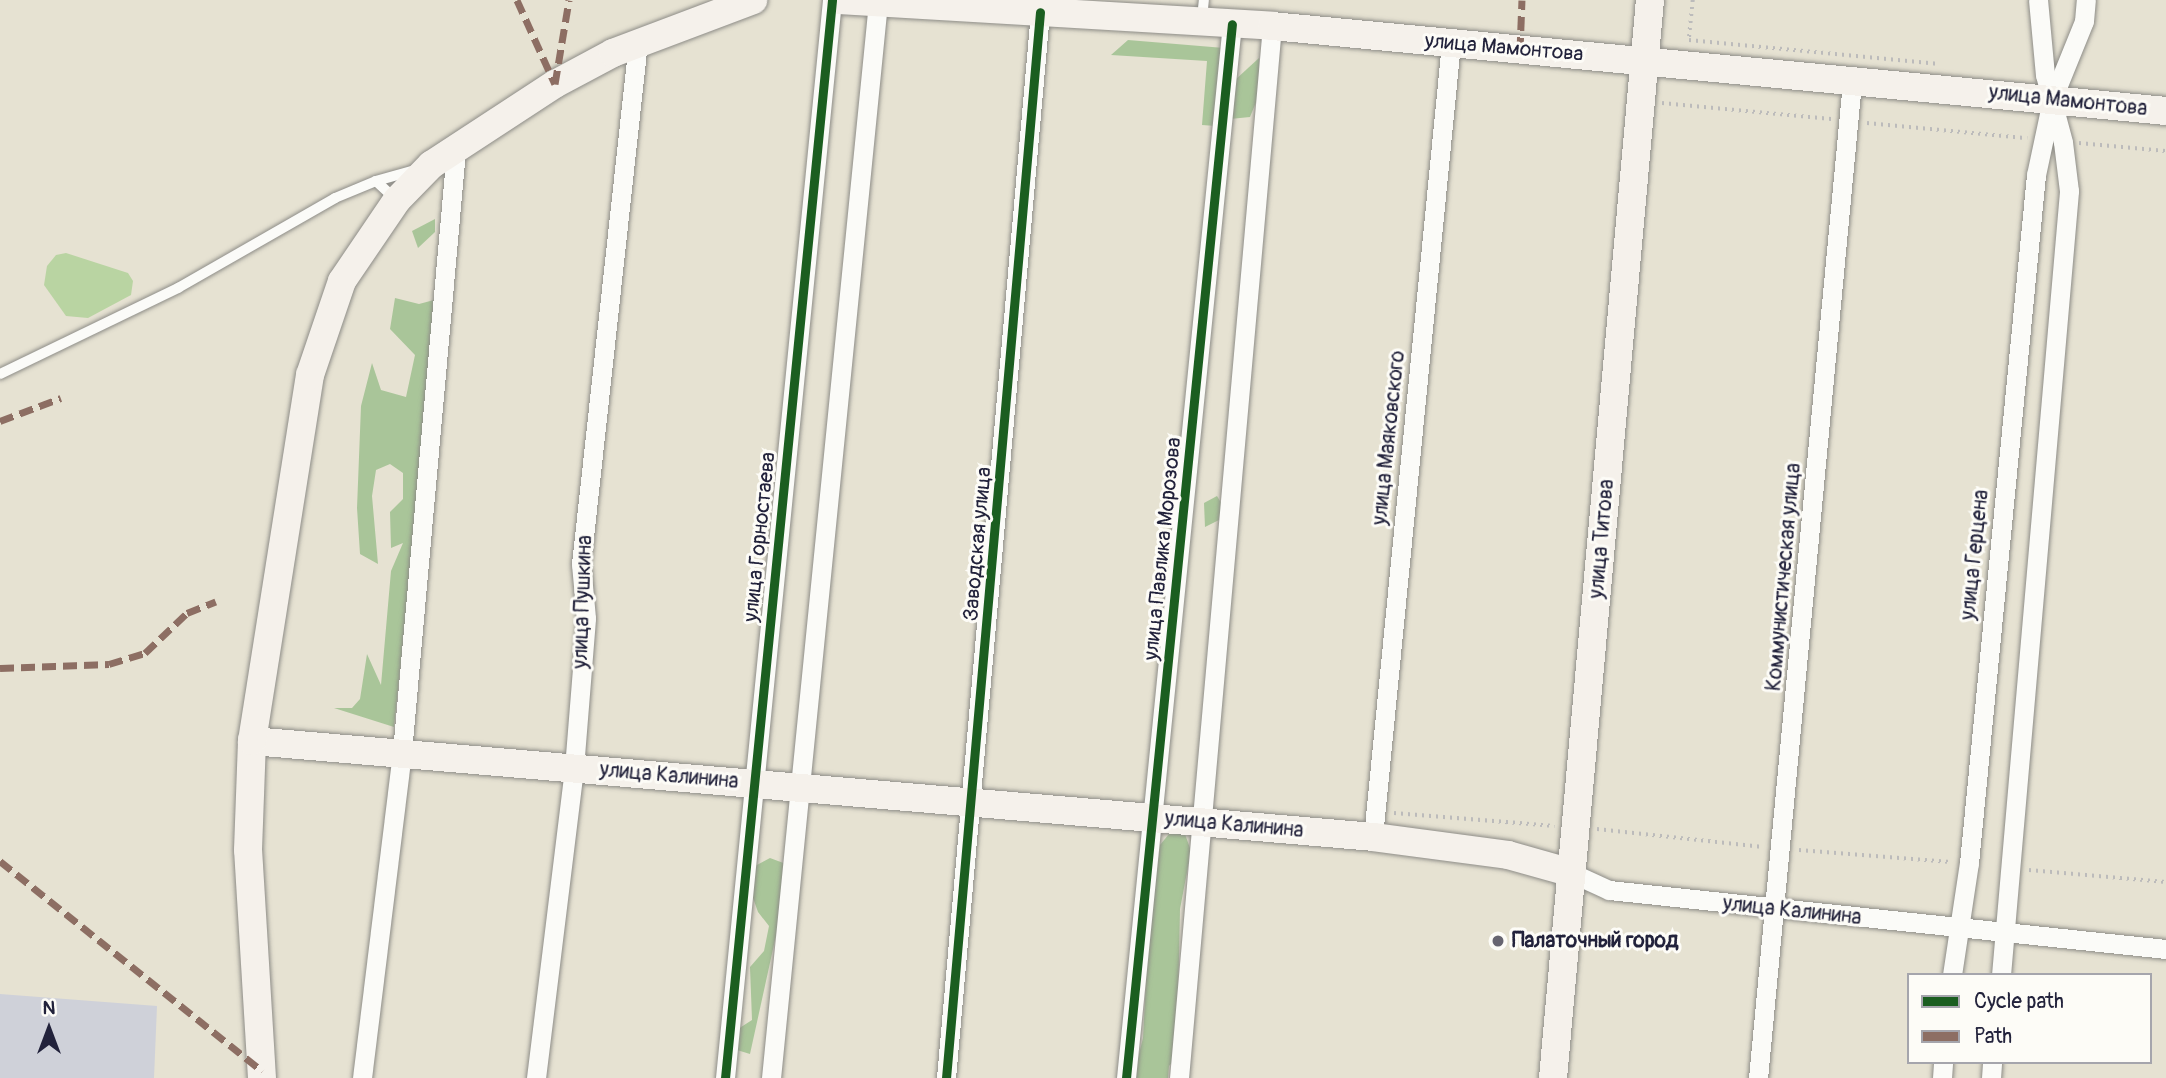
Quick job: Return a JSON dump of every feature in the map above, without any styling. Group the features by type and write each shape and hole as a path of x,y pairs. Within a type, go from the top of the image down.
{"main road":[{"path":"262,1078 248,850 253,741 310,375 342,281 397,200 431,165 555,84 638,42 753,0"},
{"name":"улица Мамонтова","path":"840,0 1040,12 1203,11 1232,24 1646,60 2166,111"},
{"name":"улица Титова","path":"1552,1078 1650,0"},
{"name":"улица Калинина","path":"253,741 974,800 1203,822 1374,824 1572,873"}],"street":[{"name":"улица Горностаева","path":"725,1078 832,0"},
{"path":"2001,973 2007,869 2069,191 2063,142 2036,17 2038,0"},
{"path":"2052,100 2084,21 2086,0"},
{"path":"771,1078 803,787 878,2"},
{"name":"Заводская улица","path":"946,1078 974,800 1040,12"},
{"name":"улица Павлика Морозова","path":"1126,1078 1232,24"},
{"path":"1179,1078 1272,26"},
{"name":"улица Пушкина","path":"536,1078 574,768 586,618 581,564 638,42"},
{"name":"улица Маяковского","path":"1374,824 1451,43"},
{"name":"Коммунистическая улица","path":"1758,1078 1777,911 1852,80"},
{"name":"улица Герцена","path":"1952,973 1956,929 1969,863 2041,139 2052,100"},
{"path":"362,1078 402,752 456,151"},
{"name":"улица Калинина","path":"1572,873 1609,890 1777,911 2166,949"}],"lane":[{"path":"0,374 178,288 335,198 376,181 431,165"},
{"path":"376,181 397,200"}],"path":[{"path":"1693,0 1689,40 1950,65"},
{"path":"1661,116 1662,102 2041,139"},
{"path":"2063,142 2166,151"},
{"path":"1598,815 1597,829 1782,849 1969,863"},
{"path":"1374,824 1566,827"},
{"path":"2007,869 2166,883"}],"shaded area":[{"path":"0,994 157,1006 154,1078 0,1078"}],"green space":[{"path":"1128,40 1224,48 1216,126 1202,125 1207,61 1111,55"},
{"path":"1259,58 1259,95 1250,117 1230,119 1235,80"},
{"path":"435,219 435,232 418,248 412,231"},
{"path":"66,253 128,273 133,281 131,295 88,318 66,316 44,285 47,266 56,255"},
{"path":"395,298 419,304 434,300 425,440 394,727 334,708 352,708 360,699 367,654 381,685 391,571 403,543 391,548 390,512 403,499 403,473 390,464 376,470 372,496 378,564 360,554 357,508 361,406 372,363 381,390 406,397 415,355 390,329"},
{"path":"1217,496 1223,506 1219,520 1205,527 1204,503"},
{"path":"1169,834 1185,834 1191,851 1180,909 1177,1057 1169,1066 1168,1078 1133,1078 1143,1038 1149,921 1160,845"},
{"path":"770,858 786,864 784,899 750,1054 737,1050 738,1029 752,1020 750,967 764,951 769,926 758,912 753,898 753,867"}],"marked path":[{"path":"517,0 555,84 569,0"},
{"path":"1520,51 1522,0"},
{"path":"0,421 61,398"},
{"path":"0,668 109,664 145,653 187,613 216,601"},
{"path":"0,861 262,1071"}],"cycle path":[{"path":"725,1078 832,0"},
{"path":"946,1078 1040,12"},
{"path":"1126,1078 1232,24"}],"place":[{"name":"Палаточный город","path":"1498,941"}]}
